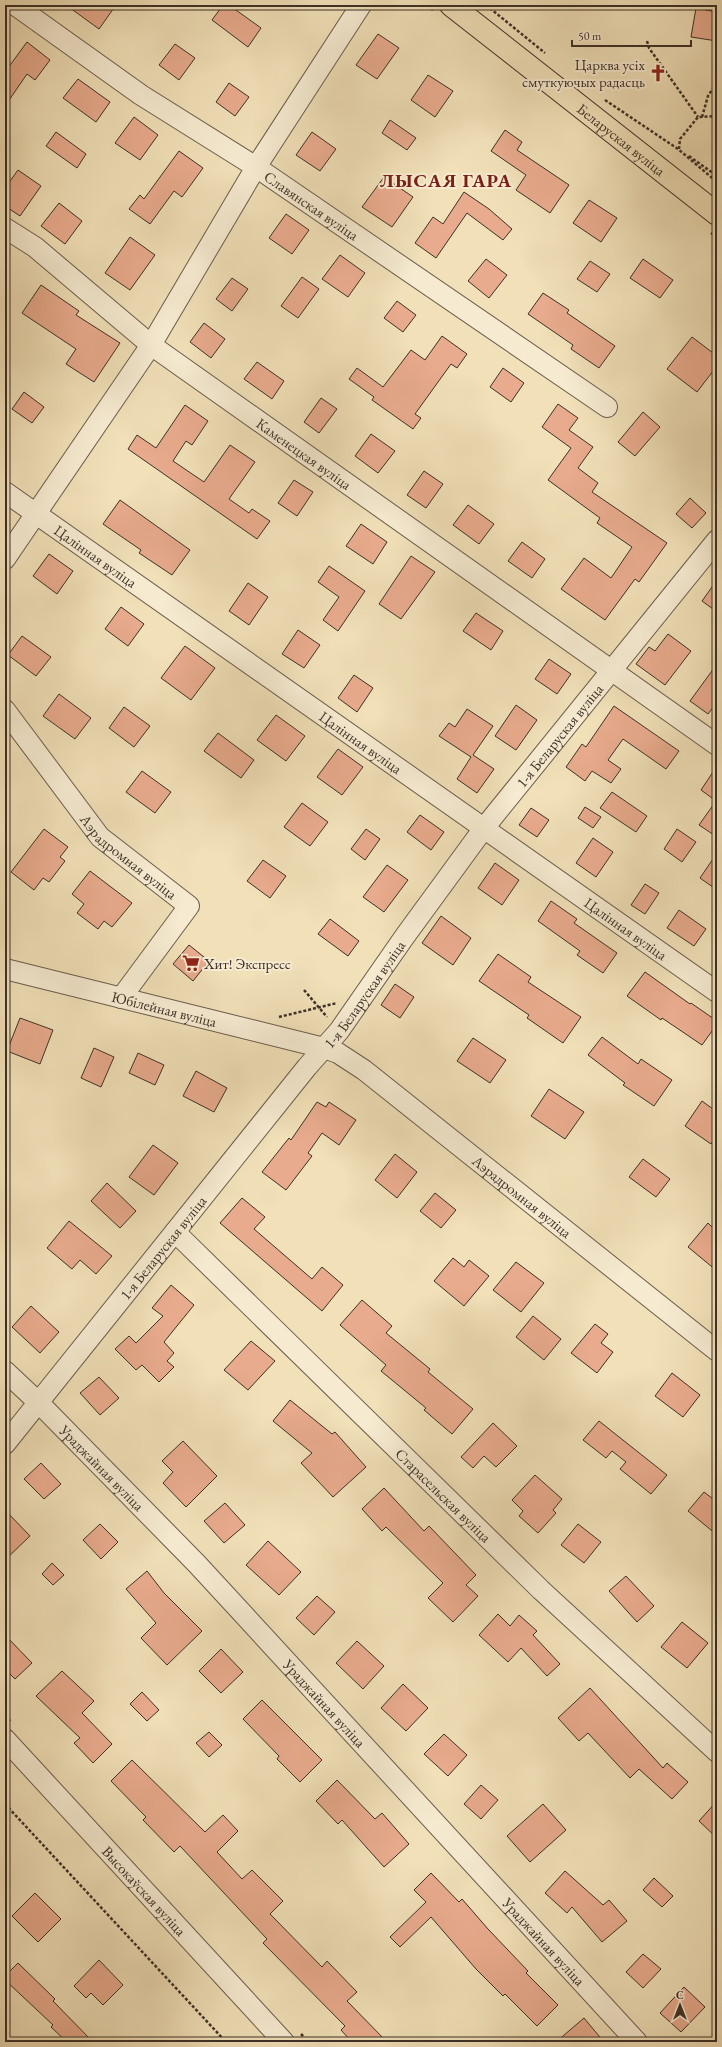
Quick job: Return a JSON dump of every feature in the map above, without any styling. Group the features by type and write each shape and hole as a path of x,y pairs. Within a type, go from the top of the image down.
{"main road":[{"name":"Беларуская вуліца","path":"451,5 717,214"}],"street":[{"path":"5,12 10,5"},
{"name":"Славянская вуліца","path":"15,5 141,95 256,167 607,407"},
{"path":"5,559 151,345 256,167 361,5"},
{"name":"Каменецкая вуліца","path":"5,228 35,247 151,345 717,745"},
{"name":"Цалінная вуліца","path":"5,492 717,992"},
{"name":"1-я Беларуская вуліца","path":"5,1444 339,1031 362,996 484,828 611,669 710,561 717,540"},
{"name":"Аэрадромная вуліца","path":"5,710 100,837 189,906 121,998"},
{"name":"Юбілейная вуліца","path":"5,969 324,1048"},
{"name":"Аэрадромная вуліца","path":"324,1048 338,1053 364,1070 717,1351"},
{"name":"Старасельская вуліца","path":"175,1232 541,1590 717,1752"},
{"name":"Ураджайная вуліца","path":"5,1371 38,1402 197,1564 637,2042"},
{"name":"Высокаўская вуліца","path":"5,1740 284,2042"}],"path":[{"path":"486,5 550,57"},
{"path":"647,41 650,48 698,117"},
{"path":"702,117 708,96 717,82"},
{"path":"602,98 717,176"},
{"path":"698,117 717,116"},
{"path":"678,149 680,139 698,117"},
{"path":"678,149 717,182"},
{"path":"304,990 339,1031"},
{"path":"280,1017 362,996"},
{"path":"5,1804 226,2042"}],"building":[{"path":"66,5 116,5 99,29"},
{"path":"223,5 229,5 261,28 248,47 212,20"},
{"path":"696,8 717,12 717,41 691,37"},
{"path":"378,34 399,48 377,79 356,65"},
{"path":"27,42 50,60 35,80 27,74 5,106 5,72"},
{"path":"175,44 195,58 179,80 159,65"},
{"path":"428,75 453,91 435,117 411,100"},
{"path":"78,79 110,102 96,122 63,98"},
{"path":"229,83 249,97 235,116 216,102"},
{"path":"134,117 158,135 140,160 115,143"},
{"path":"390,120 416,138 407,150 382,133"},
{"path":"505,130 522,142 517,150 569,185 550,213 516,190 526,175 491,151"},
{"path":"56,132 86,154 77,168 46,146"},
{"path":"312,132 336,149 320,171 296,155"},
{"path":"179,151 203,168 182,197 174,191 150,224 129,209 140,195 144,199"},
{"path":"18,170 41,186 20,216 5,206 5,188"},
{"path":"384,177 413,197 392,227 362,207"},
{"path":"464,192 489,209 512,229 503,240 467,213 436,258 415,243 433,217 443,224"},
{"path":"589,200 617,218 601,242 573,223"},
{"path":"59,203 82,221 65,244 41,226"},
{"path":"286,214 309,230 292,254 269,238"},
{"path":"130,237 155,255 130,290 105,273"},
{"path":"340,255 365,273 348,297 322,279"},
{"path":"486,259 507,275 489,298 468,281"},
{"path":"643,259 673,280 660,298 630,278"},
{"path":"590,261 610,274 597,292 577,279"},
{"path":"302,277 319,289 298,318 281,306"},
{"path":"232,278 248,289 232,311 216,299"},
{"path":"41,285 79,311 76,315 120,343 94,382 66,364 76,349 22,313"},
{"path":"543,293 569,310 567,313 615,346 599,368 571,349 573,345 528,314"},
{"path":"397,301 416,315 403,332 384,318"},
{"path":"204,323 225,339 211,358 190,342"},
{"path":"442,336 467,354 457,368 451,364 415,414 421,418 413,429 372,400 374,397 349,379 357,368 383,387 411,350 425,360"},
{"path":"692,337 717,356 717,366 697,392 667,369"},
{"path":"257,362 284,381 272,399 244,379"},
{"path":"503,368 524,383 511,402 490,387"},
{"path":"24,392 44,407 32,423 12,409"},
{"path":"321,398 337,409 319,433 304,422"},
{"path":"558,404 578,418 569,430 593,447 578,468 598,483 592,492 667,543 639,582 635,579 605,620 561,589 584,558 611,578 632,547 597,523 600,518 548,480 571,448 542,427"},
{"path":"185,405 208,421 192,445 186,441 173,461 204,482 230,445 255,462 229,499 249,513 252,509 270,521 257,539 128,449 137,435 156,448"},
{"path":"643,412 660,427 635,456 618,442"},
{"path":"371,434 395,451 378,473 355,456"},
{"path":"424,471 443,484 426,508 407,495"},
{"path":"294,480 313,492 297,516 278,503"},
{"path":"690,498 706,513 692,528 676,514"},
{"path":"120,500 190,550 172,575 139,553 141,550 103,524"},
{"path":"468,505 494,524 479,544 453,525"},
{"path":"361,524 387,542 373,564 346,546"},
{"path":"522,542 545,559 532,578 508,561"},
{"path":"49,554 73,571 57,594 33,576"},
{"path":"411,556 435,572 401,619 379,604"},
{"path":"329,566 365,591 338,631 323,620 339,597 318,582"},
{"path":"717,580 717,612 702,601"},
{"path":"248,583 268,597 249,625 229,611"},
{"path":"121,607 144,624 128,646 105,629"},
{"path":"476,613 503,631 491,650 463,631"},
{"path":"298,630 320,645 304,668 282,654"},
{"path":"668,634 691,651 665,685 636,664 649,647 655,651"},
{"path":"22,636 51,657 36,676 8,655"},
{"path":"185,646 215,668 191,700 161,678"},
{"path":"549,659 571,674 557,694 535,679"},
{"path":"717,664 717,702 708,714 690,701"},
{"path":"354,675 373,688 357,712 338,698"},
{"path":"59,694 91,718 75,739 43,716"},
{"path":"516,705 537,720 516,750 495,736"},
{"path":"614,706 679,751 666,769 623,739 608,760 621,769 611,783 592,771 585,781 566,767 582,744 586,747"},
{"path":"124,707 150,726 134,747 109,728"},
{"path":"467,709 493,726 473,755 494,769 477,793 457,779 471,757 439,736 449,723 455,727"},
{"path":"276,715 305,736 286,761 257,740"},
{"path":"218,733 254,760 241,778 204,751"},
{"path":"338,749 363,767 342,795 317,777"},
{"path":"717,766 717,837 699,825 716,801 701,790"},
{"path":"142,771 171,792 155,813 126,792"},
{"path":"612,792 647,816 636,832 600,808"},
{"path":"302,803 328,822 310,846 284,827"},
{"path":"585,807 601,817 593,828 578,818"},
{"path":"531,808 549,820 537,837 519,825"},
{"path":"420,815 444,832 431,850 407,832"},
{"path":"44,829 68,847 60,857 65,861 49,882 43,878 34,890 11,872"},
{"path":"366,829 380,839 365,860 351,849"},
{"path":"677,829 696,842 682,862 664,849"},
{"path":"593,838 613,852 596,877 576,863"},
{"path":"717,853 717,890 700,878"},
{"path":"263,860 286,876 270,898 247,881"},
{"path":"495,863 519,880 502,905 478,888"},
{"path":"387,865 408,880 384,912 363,897"},
{"path":"90,871 132,903 112,927 104,921 98,929 77,913 84,904 72,894"},
{"path":"645,884 659,893 645,914 631,905"},
{"path":"551,901 577,919 574,923 617,953 603,973 577,955 580,951 538,921"},
{"path":"679,910 706,929 694,946 667,928"},
{"path":"441,916 471,938 453,965 422,943"},
{"path":"330,919 359,941 348,956 318,934"},
{"name":"Хит! Экспресс","path":"189,945 209,961 193,981 173,964"},
{"path":"498,954 531,977 528,982 581,1017 563,1043 527,1018 529,1015 479,981"},
{"path":"645,972 717,1021 717,1024 702,1045 662,1018 661,1020 627,996"},
{"path":"395,984 414,997 400,1018 381,1005"},
{"path":"20,1018 53,1030 40,1064 7,1051"},
{"path":"602,1037 638,1064 641,1059 672,1080 654,1106 623,1085 625,1083 588,1055"},
{"path":"473,1038 506,1060 490,1083 457,1061"},
{"path":"94,1048 114,1057 101,1087 81,1078"},
{"path":"138,1053 164,1065 155,1085 129,1073"},
{"path":"196,1071 227,1088 214,1112 183,1096"},
{"path":"549,1089 584,1112 565,1139 531,1116"},
{"path":"702,1101 717,1112 717,1135 711,1144 685,1126"},
{"path":"317,1102 326,1107 329,1102 356,1120 339,1145 322,1133 308,1153 312,1156 286,1190 262,1172 289,1138 291,1140"},
{"path":"153,1145 178,1163 154,1195 129,1177"},
{"path":"395,1154 417,1172 397,1198 375,1180"},
{"path":"643,1159 670,1179 656,1197 629,1177"},
{"path":"107,1183 136,1211 120,1228 91,1201"},
{"path":"435,1193 456,1210 441,1228 420,1211"},
{"path":"242,1198 265,1217 254,1229 312,1279 322,1267 343,1285 322,1311 220,1223"},
{"path":"69,1221 112,1256 96,1274 80,1260 72,1269 47,1248"},
{"path":"708,1223 717,1232 717,1271 688,1247"},
{"path":"453,1258 464,1267 469,1260 489,1276 464,1306 434,1281"},
{"path":"516,1262 544,1283 521,1312 493,1290"},
{"path":"171,1285 194,1305 164,1342 174,1353 167,1361 174,1367 159,1382 142,1365 136,1370 115,1349 129,1336 136,1343 163,1316 152,1308"},
{"path":"362,1300 392,1326 386,1333 430,1369 428,1372 473,1409 452,1434 424,1410 426,1408 381,1371 386,1365 340,1325"},
{"path":"31,1306 59,1332 40,1353 12,1327"},
{"path":"533,1316 561,1339 544,1360 516,1337"},
{"path":"595,1324 608,1334 601,1343 613,1352 597,1373 571,1353"},
{"path":"251,1341 275,1361 248,1390 224,1370"},
{"path":"672,1373 700,1395 683,1417 655,1396"},
{"path":"99,1377 119,1398 100,1415 80,1393"},
{"path":"290,1400 332,1434 335,1432 366,1467 333,1497 301,1463 312,1453 273,1421"},
{"path":"599,1421 667,1475 651,1494 620,1469 626,1462 612,1451 606,1458 583,1440"},
{"path":"493,1423 517,1446 496,1467 484,1456 473,1468 461,1457"},
{"path":"183,1441 217,1476 186,1507 163,1483 173,1472 162,1461"},
{"path":"41,1463 61,1484 44,1499 24,1479"},
{"path":"535,1475 562,1499 553,1510 556,1513 538,1533 519,1516 523,1511 512,1500"},
{"path":"384,1488 424,1531 429,1526 476,1575 466,1585 478,1596 453,1622 428,1598 443,1583 386,1527 382,1531 362,1509"},
{"path":"704,1492 717,1502 717,1535 688,1511"},
{"path":"225,1503 245,1525 224,1543 204,1521"},
{"path":"5,1510 30,1536 5,1560"},
{"path":"100,1524 118,1542 101,1559 83,1540"},
{"path":"578,1524 601,1542 584,1563 561,1545"},
{"path":"268,1541 301,1572 279,1595 246,1565"},
{"path":"52,1563 64,1575 53,1585 42,1574"},
{"path":"147,1571 164,1593 202,1631 167,1665 141,1638 156,1623 126,1589"},
{"path":"626,1576 654,1606 637,1622 609,1591"},
{"path":"317,1596 335,1612 314,1635 296,1618"},
{"path":"498,1614 510,1626 519,1615 537,1631 533,1635 560,1664 547,1676 521,1648 508,1662 479,1635"},
{"path":"682,1622 708,1643 687,1668 661,1647"},
{"path":"5,1635 32,1663 15,1679 5,1669"},
{"path":"357,1641 384,1666 363,1689 336,1663"},
{"path":"221,1649 243,1672 221,1693 199,1671"},
{"path":"62,1671 94,1701 82,1713 112,1744 93,1763 74,1743 80,1738 36,1696"},
{"path":"403,1684 428,1708 406,1731 381,1708"},
{"path":"590,1688 663,1768 667,1763 688,1782 672,1799 639,1769 630,1778 588,1733 579,1741 558,1718"},
{"path":"142,1692 159,1710 147,1721 130,1704"},
{"path":"262,1700 322,1760 300,1782 277,1759 279,1756 243,1719"},
{"path":"209,1732 222,1745 209,1757 196,1743"},
{"path":"444,1734 467,1755 448,1776 424,1754"},
{"path":"132,1760 205,1832 223,1815 238,1831 217,1852 242,1879 252,1870 283,1901 270,1914 322,1967 327,1961 357,1992 347,2001 387,2042 352,2042 341,2030 345,2026 263,1943 267,1939 180,1846 174,1852 143,1820 146,1817 111,1781"},
{"path":"337,1780 375,1819 382,1813 409,1844 384,1867 342,1820 338,1824 316,1801"},
{"path":"481,1785 498,1800 481,1819 464,1804"},
{"path":"717,1801 717,1838 699,1821"},
{"path":"543,1804 566,1830 530,1862 507,1836"},
{"path":"565,1871 603,1905 609,1900 627,1921 602,1942 572,1907 567,1913 545,1893"},
{"path":"431,1873 459,1902 462,1899 528,1971 526,1973 558,2005 537,2026 505,1994 503,1996 476,1969 431,1917 400,1947 390,1937 426,1902 414,1890"},
{"path":"654,1878 673,1896 662,1907 643,1890"},
{"path":"35,1893 61,1919 38,1942 12,1916"},
{"path":"643,1954 661,1969 643,1988 626,1972"},
{"path":"99,1960 123,1985 103,2005 91,1993 86,1998 74,1986"},
{"path":"18,1963 55,1999 53,2001 93,2042 67,2042 51,2027 53,2025 5,1980 5,1976"},
{"path":"684,1987 705,2007 681,2032 660,2013"},
{"path":"584,2018 604,2042 556,2042"}],"place":[{"name":"Царква усіх смуткуючых радасць","path":"658,73"},
{"name":"Хит! Экспресс","path":"191,963"}],"district":[{"name":"ЛЫСАЯ ГАРА","path":"446,180"}]}
